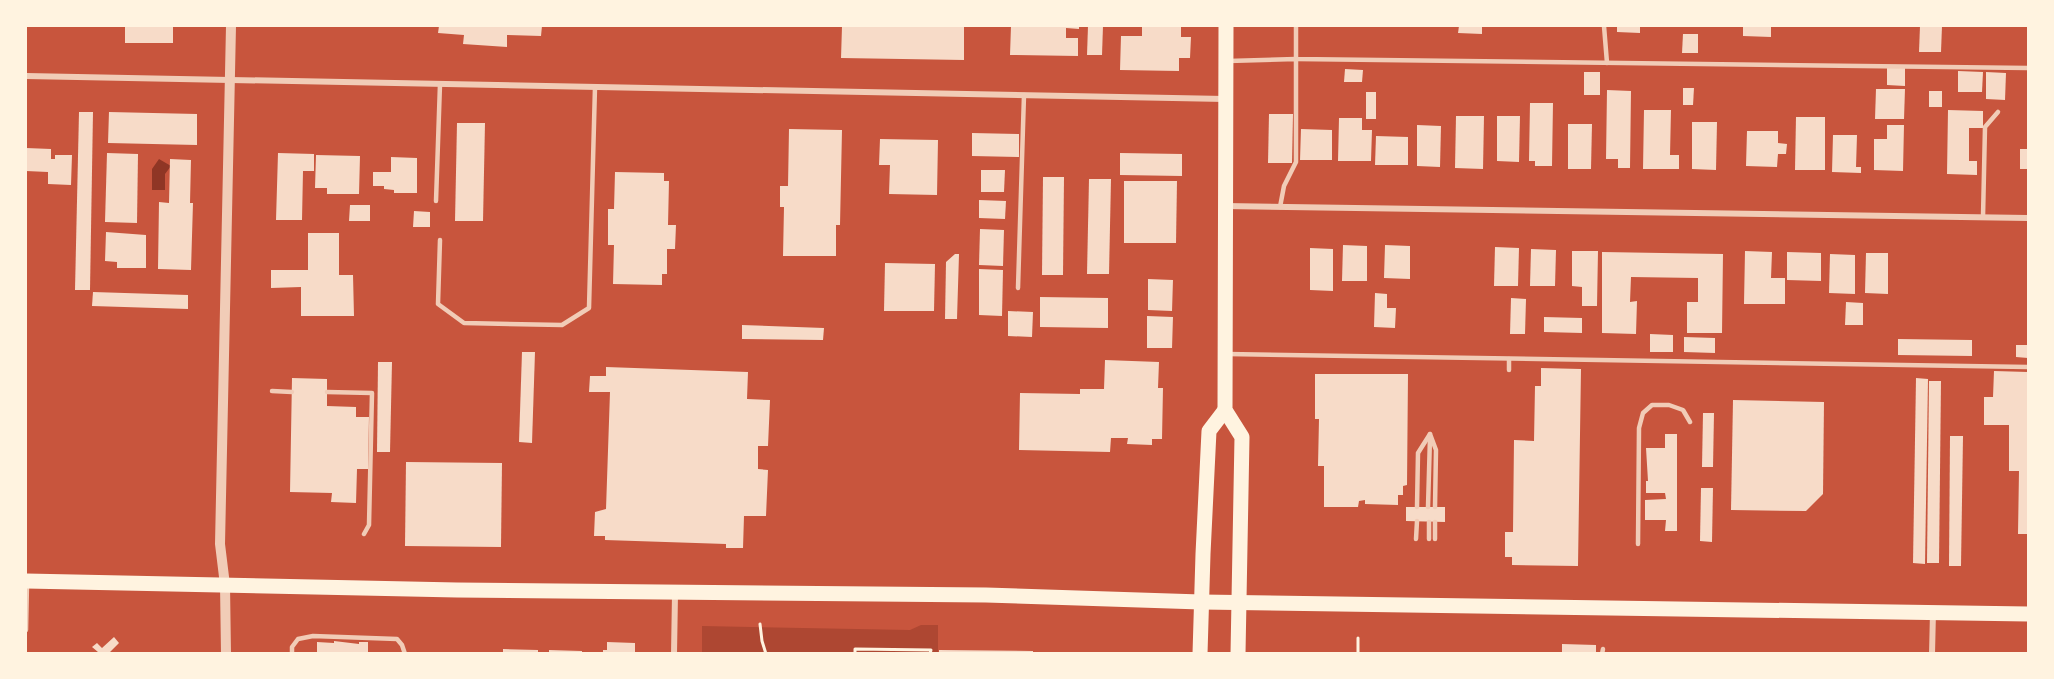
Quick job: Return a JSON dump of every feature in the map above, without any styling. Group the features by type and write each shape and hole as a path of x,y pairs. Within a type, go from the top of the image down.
{"main road":[{"path":"1226,26 1226,410 1242,437 1238,654"},
{"path":"1200,654 1209,431 1226,410"},
{"path":"26,581 995,595 1201,602 2028,614"}],"street":[{"path":"226,654 225,585 220,544 231,26"},
{"path":"26,76 1226,99"},
{"path":"1225,206 2028,218"},
{"path":"674,654 675,592"},
{"path":"1932,654 1933,612"}],"lane":[{"path":"1280,207 1284,186 1296,162 1296,26"},
{"path":"1604,26 1607,63"},
{"path":"1226,61 1296,59 2028,68"},
{"path":"436,201 440,84"},
{"path":"440,240 438,304 464,323 562,325 589,308 595,87"},
{"path":"1018,288 1024,95"},
{"path":"1983,217 1985,127 1998,112"},
{"path":"1225,354 2028,367"},
{"path":"1509,358 1509,370"},
{"path":"272,391 292,392"},
{"path":"327,392 372,393 369,525 364,534"},
{"path":"1638,544 1639,428 1643,413 1652,405 1669,405 1683,410 1690,422"},
{"path":"1417,507 1418,453 1430,434"},
{"path":"1430,434 1436,450 1435,507"},
{"path":"1428,507 1430,434"},
{"path":"1416,539 1417,522"},
{"path":"1428,539 1429,522"},
{"path":"1435,522 1435,539"},
{"path":"26,581 26,630"},
{"path":"292,654 292,647 298,639 313,636 397,639 405,654"}],"path":[{"path":"760,624 766,654"},
{"path":"1358,638 1358,654"},
{"path":"855,654 855,649 931,650 930,654"}],"shaded area":[{"path":"159,159 171,166 165,174 165,190 152,190 152,169"},
{"path":"921,625 938,625 938,653 702,654 702,626 910,630"}],"building":[{"path":"125,26 173,26 173,43 125,43"},
{"path":"439,26 542,26 541,36 507,35 507,47 463,44 464,35 438,33"},
{"path":"842,26 964,26 964,60 841,58"},
{"path":"1011,26 1079,26 1079,29 1066,28 1066,38 1078,38 1078,56 1010,55"},
{"path":"1088,26 1103,26 1102,55 1087,55"},
{"path":"1142,26 1181,26 1181,37 1191,37 1190,58 1179,58 1179,71 1120,70 1121,36 1142,36"},
{"path":"1459,26 1482,26 1482,34 1458,33"},
{"path":"1617,26 1640,26 1640,33 1617,32"},
{"path":"1771,26 1771,37 1743,36 1743,27"},
{"path":"1920,26 1942,26 1941,52 1919,52"},
{"path":"1683,34 1698,34 1698,53 1682,53"},
{"path":"1887,67 1905,67 1905,86 1887,85"},
{"path":"1345,69 1363,70 1362,82 1344,82"},
{"path":"1958,71 1983,72 1982,92 1958,92"},
{"path":"1584,72 1600,72 1600,95 1584,95"},
{"path":"1986,72 2006,73 2005,100 1986,99"},
{"path":"1683,88 1694,88 1693,105 1683,105"},
{"path":"1876,89 1905,89 1904,119 1875,119"},
{"path":"1607,90 1631,91 1630,168 1618,168 1618,159 1606,159"},
{"path":"1929,91 1942,91 1942,107 1929,107"},
{"path":"1366,92 1376,92 1376,119 1366,119"},
{"path":"1530,103 1553,103 1552,166 1535,166 1535,161 1529,161"},
{"path":"1644,110 1671,110 1670,155 1679,155 1679,169 1643,169"},
{"path":"1948,110 1983,111 1983,128 1969,128 1969,161 1977,161 1977,175 1947,174"},
{"path":"79,112 93,112 90,290 75,290"},
{"path":"109,112 197,114 197,145 108,143"},
{"path":"1269,114 1293,114 1292,163 1268,163"},
{"path":"1456,116 1484,116 1483,169 1455,168"},
{"path":"1497,116 1520,116 1519,162 1497,161"},
{"path":"1796,117 1825,117 1825,170 1795,170"},
{"path":"1339,118 1362,118 1362,130 1372,130 1371,161 1338,161"},
{"path":"1692,122 1717,122 1716,170 1692,169"},
{"path":"457,123 485,123 483,221 455,221"},
{"path":"1568,124 1592,124 1591,169 1568,169"},
{"path":"1417,125 1441,126 1440,167 1417,166"},
{"path":"1887,125 1904,125 1903,171 1874,170 1874,139 1887,139"},
{"path":"789,129 842,130 840,225 836,225 836,256 783,256 784,207 780,207 780,186 788,186"},
{"path":"1301,129 1332,130 1332,160 1300,160"},
{"path":"1747,131 1778,131 1778,143 1787,144 1786,154 1778,154 1777,167 1746,166"},
{"path":"972,133 1019,134 1019,157 972,156"},
{"path":"1833,135 1857,135 1856,167 1861,167 1861,173 1832,172"},
{"path":"1376,136 1408,137 1408,165 1375,165"},
{"path":"880,139 938,140 937,195 889,194 890,165 879,165"},
{"path":"26,148 51,149 51,159 55,159 55,155 72,155 71,185 48,184 48,172 26,171"},
{"path":"2020,149 2028,149 2028,169 2020,169"},
{"path":"107,153 138,154 137,223 105,222"},
{"path":"278,153 314,154 314,171 303,171 302,220 276,220"},
{"path":"1120,153 1182,154 1182,176 1120,175"},
{"path":"316,155 360,156 359,194 327,194 327,188 315,188"},
{"path":"391,157 417,158 417,193 394,193 394,190 384,189 384,186 373,186 373,172 391,172"},
{"path":"170,159 191,160 190,203 193,203 191,270 158,269 159,202 169,203"},
{"path":"981,170 1005,170 1004,192 981,192"},
{"path":"615,172 664,173 664,181 669,181 668,225 676,225 675,249 667,249 667,274 662,274 662,285 613,284 614,245 608,245 608,209 614,209"},
{"path":"1043,177 1064,177 1063,275 1042,275"},
{"path":"1089,179 1111,179 1109,274 1087,274"},
{"path":"1124,181 1177,181 1176,243 1124,243"},
{"path":"979,200 1006,201 1005,219 979,218"},
{"path":"350,205 370,205 370,221 349,221"},
{"path":"414,211 430,212 430,227 413,227"},
{"path":"980,229 1004,230 1003,266 979,265"},
{"path":"106,232 146,235 146,268 117,268 117,262 105,261"},
{"path":"308,233 339,233 339,275 353,275 354,316 301,316 301,287 271,288 271,270 308,270"},
{"path":"1343,245 1367,246 1367,281 1342,281"},
{"path":"1385,245 1410,246 1410,279 1384,278"},
{"path":"1495,247 1519,248 1518,286 1494,286"},
{"path":"1310,248 1333,249 1333,291 1310,290"},
{"path":"1531,249 1556,250 1555,286 1530,286"},
{"path":"1572,251 1598,251 1597,306 1582,306 1582,287 1572,286"},
{"path":"1745,251 1772,252 1771,278 1785,278 1785,304 1744,304"},
{"path":"1602,252 1723,254 1722,333 1687,333 1687,302 1698,302 1698,278 1631,277 1630,302 1637,301 1636,334 1602,333"},
{"path":"1787,252 1821,253 1821,281 1787,280"},
{"path":"1866,253 1888,253 1888,294 1865,293"},
{"path":"955,254 959,254 957,319 945,319 946,262"},
{"path":"1830,254 1855,255 1855,294 1829,293"},
{"path":"885,263 935,264 934,311 884,311"},
{"path":"979,269 1003,270 1002,316 979,315"},
{"path":"1148,279 1173,280 1172,311 1148,310"},
{"path":"93,292 188,295 188,309 92,306"},
{"path":"1375,293 1387,294 1387,308 1396,308 1395,328 1374,327"},
{"path":"1040,297 1108,298 1108,328 1040,327"},
{"path":"1511,298 1526,299 1525,334 1510,334"},
{"path":"1846,302 1863,303 1863,325 1845,325"},
{"path":"1008,311 1033,312 1032,337 1008,336"},
{"path":"1147,316 1173,317 1172,348 1147,348"},
{"path":"1544,317 1582,318 1582,333 1544,332"},
{"path":"742,325 824,328 823,340 742,339"},
{"path":"1650,334 1673,335 1673,352 1650,352"},
{"path":"1684,337 1715,338 1715,353 1684,352"},
{"path":"1898,339 1972,340 1972,356 1898,355"},
{"path":"2016,345 2028,345 2028,358 2016,357"},
{"path":"522,352 535,352 532,443 519,442"},
{"path":"1105,360 1159,362 1158,388 1163,388 1162,439 1152,439 1152,445 1127,444 1128,438 1111,438 1110,452 1019,450 1020,393 1080,394 1080,389 1104,389"},
{"path":"378,362 392,362 390,452 377,452"},
{"path":"606,367 748,372 747,399 770,400 768,446 758,446 758,469 768,470 766,516 744,516 743,548 726,548 726,544 605,540 605,536 594,536 595,512 606,509 610,392 589,392 590,376 606,376"},
{"path":"1541,368 1581,369 1578,566 1512,565 1512,557 1505,557 1505,532 1513,532 1514,440 1534,441 1535,386 1541,386"},
{"path":"1994,371 2028,372 2028,534 2018,534 2019,471 2009,471 2009,425 1984,425 1984,397 1993,397"},
{"path":"1315,374 1408,374 1407,485 1403,486 1403,495 1398,495 1398,505 1365,504 1365,500 1359,501 1358,507 1324,507 1324,466 1318,466 1319,419 1315,419"},
{"path":"292,378 327,379 327,406 356,407 356,417 369,417 368,469 357,469 356,503 331,502 332,493 290,492"},
{"path":"1916,378 1928,379 1925,564 1913,563"},
{"path":"1929,381 1941,381 1939,563 1927,563"},
{"path":"1733,400 1824,402 1823,494 1806,511 1731,510"},
{"path":"1703,413 1714,413 1713,467 1702,467"},
{"path":"1665,434 1677,434 1677,531 1665,531 1666,520 1645,520 1645,500 1666,499 1665,493 1646,493 1646,481 1648,481 1646,448 1665,448"},
{"path":"1950,436 1963,436 1961,566 1949,566"},
{"path":"406,462 502,463 501,547 405,546"},
{"path":"1701,488 1713,488 1712,542 1700,541"},
{"path":"1406,507 1445,507 1445,522 1406,521"},
{"path":"114,637 119,643 108,654 96,654 98,652 92,647 97,643 102,648"},
{"path":"334,641 359,644 359,642 368,642 368,654 317,654 317,642 334,643"},
{"path":"607,642 635,643 635,654 603,654 603,650 607,650"},
{"path":"1562,644 1596,645 1596,654 1562,654"},
{"path":"503,649 538,650 538,654 503,654"},
{"path":"549,650 582,651 582,654 549,654"},
{"path":"939,650 1033,651 1033,654 939,654"}]}
